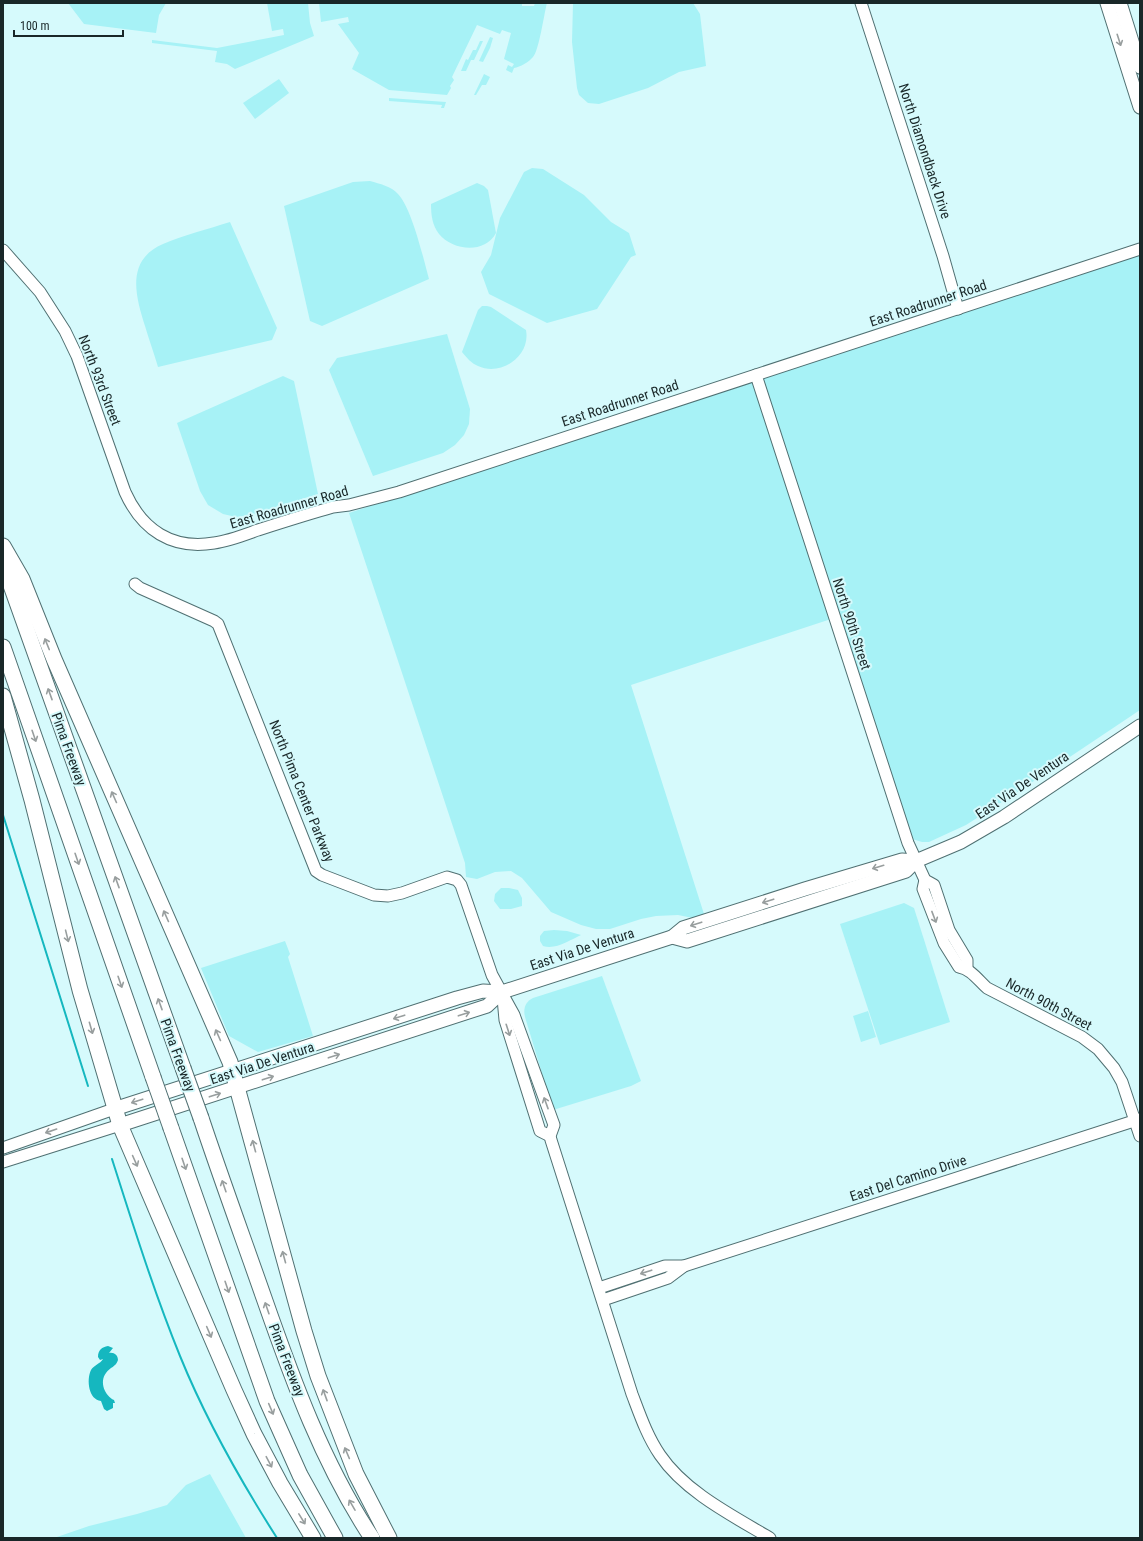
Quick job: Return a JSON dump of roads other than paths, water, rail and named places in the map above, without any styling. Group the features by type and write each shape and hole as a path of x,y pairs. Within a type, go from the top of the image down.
{"highway":[{"path":"3,546 22,579 57,666 233,1071 304,1331 318,1376 356,1474 389,1538"},
{"name":"Pima Freeway","path":"3,563 296,1388 326,1456 345,1493 372,1538"},
{"name":"Pima Freeway","path":"3,647 268,1401 300,1475 335,1538"},
{"path":"3,696 34,808 80,990 114,1109 234,1390 287,1496 314,1538"}],"main road":[{"path":"1107,3 1140,107"},
{"path":"1120,3 1140,67"},
{"name":"East Via De Ventura","path":"114,1109 457,998 482,991 502,992 672,937 683,928 805,889 902,860 916,861 961,842 998,821 1140,726"},
{"name":"East Via De Ventura","path":"120,1125 487,1006 502,992"}],"street":[{"name":"North Diamondback Drive","path":"861,3 941,249 958,309"},
{"name":"East Roadrunner Road","path":"125,492 139,517 158,534 178,543 187,545 215,543 333,506 349,505 400,492 1140,249"},
{"name":"North 93rd Street","path":"3,250 40,292 65,331 77,356 125,492"},
{"name":"North 90th Street","path":"756,375 908,843 925,880 934,886 949,930 967,960 967,968 978,981 987,988 1082,1037 1098,1049 1114,1068 1122,1082 1138,1120 1140,1136"},
{"name":"North Pima Center Parkway","path":"135,584 140,588 218,624 316,871 322,875 374,895 388,896 402,893 442,878 447,877 457,880 463,890 492,975 502,992 505,1020 540,1131 550,1136 645,1429 660,1455 671,1468 700,1495 770,1538"},
{"name":"East Via De Ventura","path":"3,1148 114,1109"},
{"name":"East Del Camino Drive","path":"601,1294 665,1266 684,1266 1138,1120"},
{"name":"East Via De Ventura","path":"3,1162 120,1125"}],"waterway":[{"path":"3,815 88,1086"},
{"path":"112,1159 170,1332 190,1380 224,1449 277,1538"}]}
